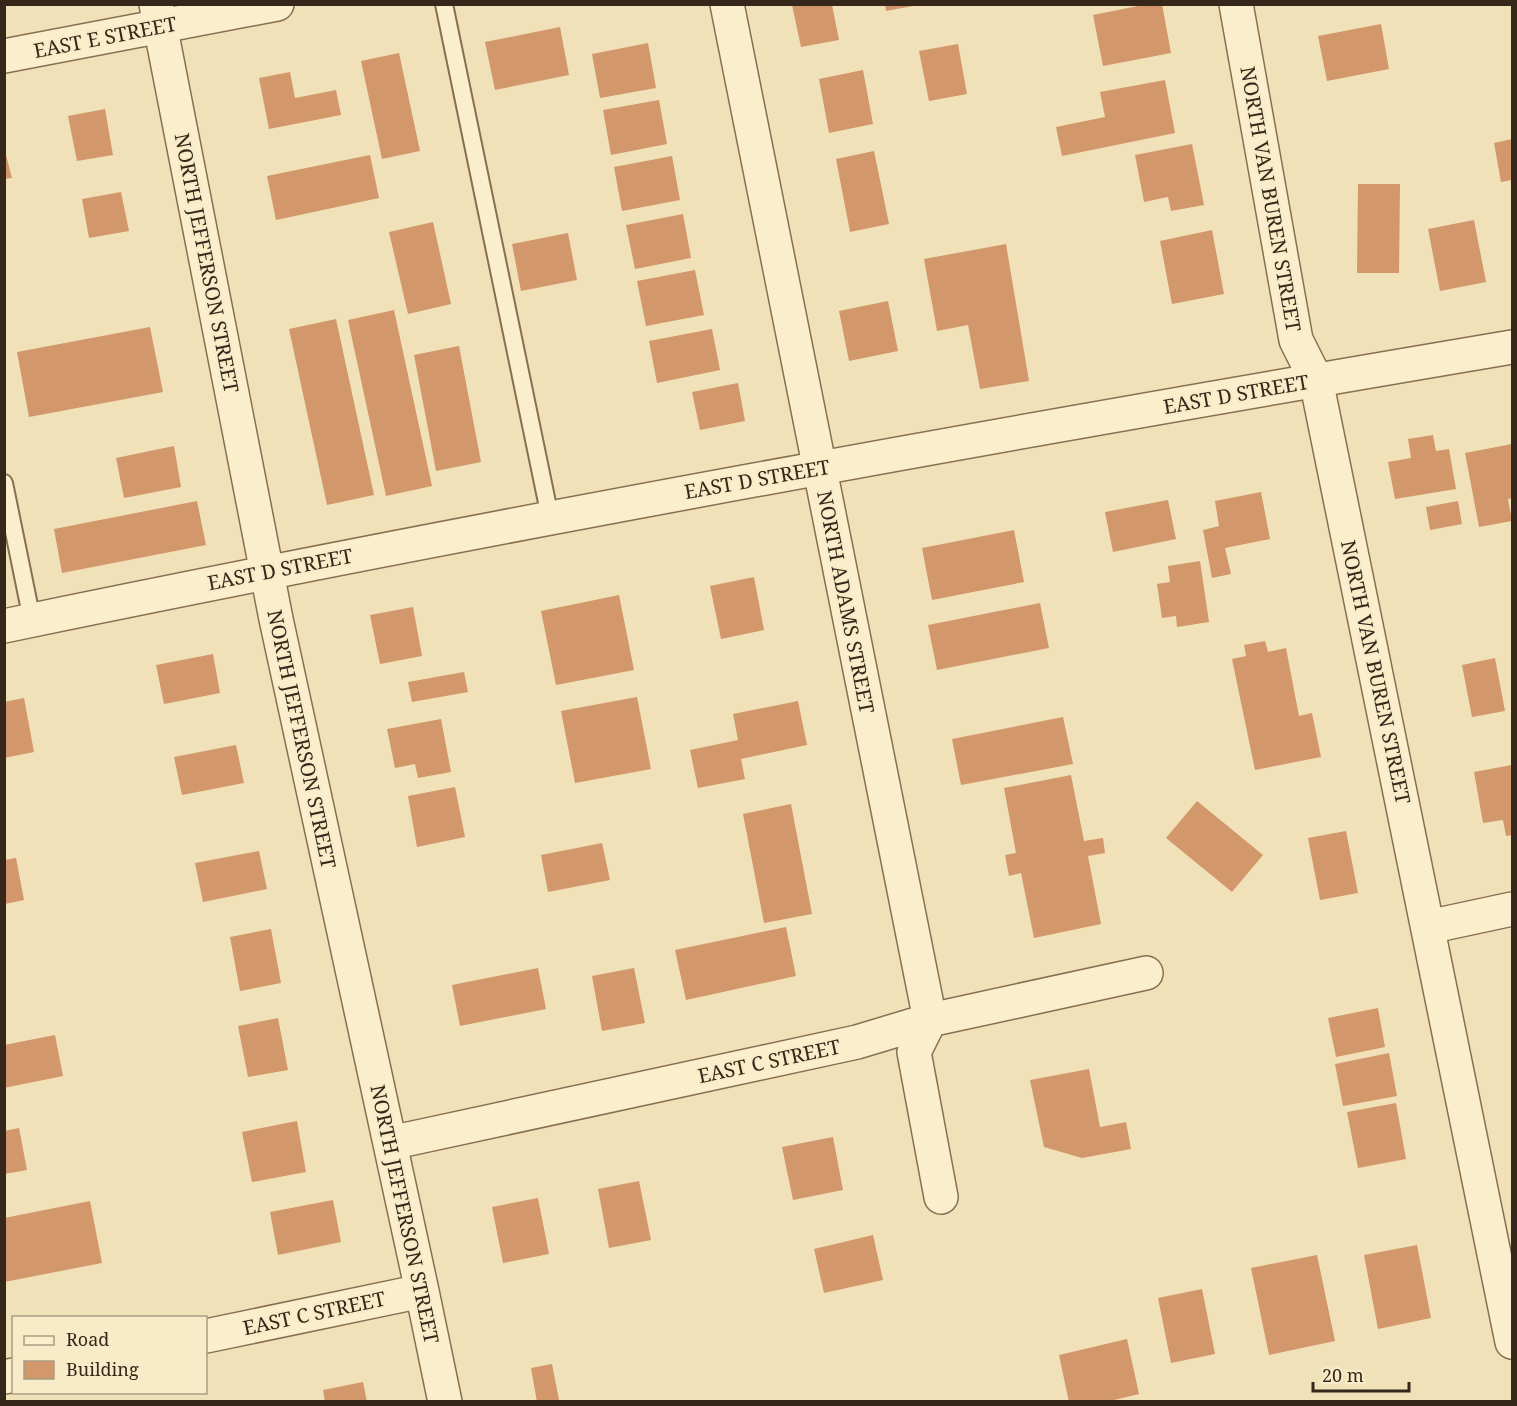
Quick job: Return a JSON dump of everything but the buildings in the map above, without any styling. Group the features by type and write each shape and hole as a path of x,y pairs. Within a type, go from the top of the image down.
{"street":[{"name":"EAST E STREET","path":"4,56 158,16 277,4"},
{"name":"NORTH ADAMS STREET","path":"727,4 930,1020"},
{"name":"NORTH VAN BUREN STREET","path":"1236,4 1296,340 1316,380 1512,1342"},
{"name":"NORTH JEFFERSON STREET","path":"158,16 266,572 445,1401"},
{"name":"EAST D STREET","path":"18,623 550,517 1512,347"},
{"path":"1428,927 1512,909"},
{"name":"EAST C STREET","path":"390,1143 857,1042 930,1020 1146,973"},
{"path":"930,1020 914,1052 941,1197"},
{"name":"EAST C STREET","path":"207,1335 422,1291"}],"lane":[{"path":"444,4 550,517"},
{"path":"4,483 18,623"}]}
